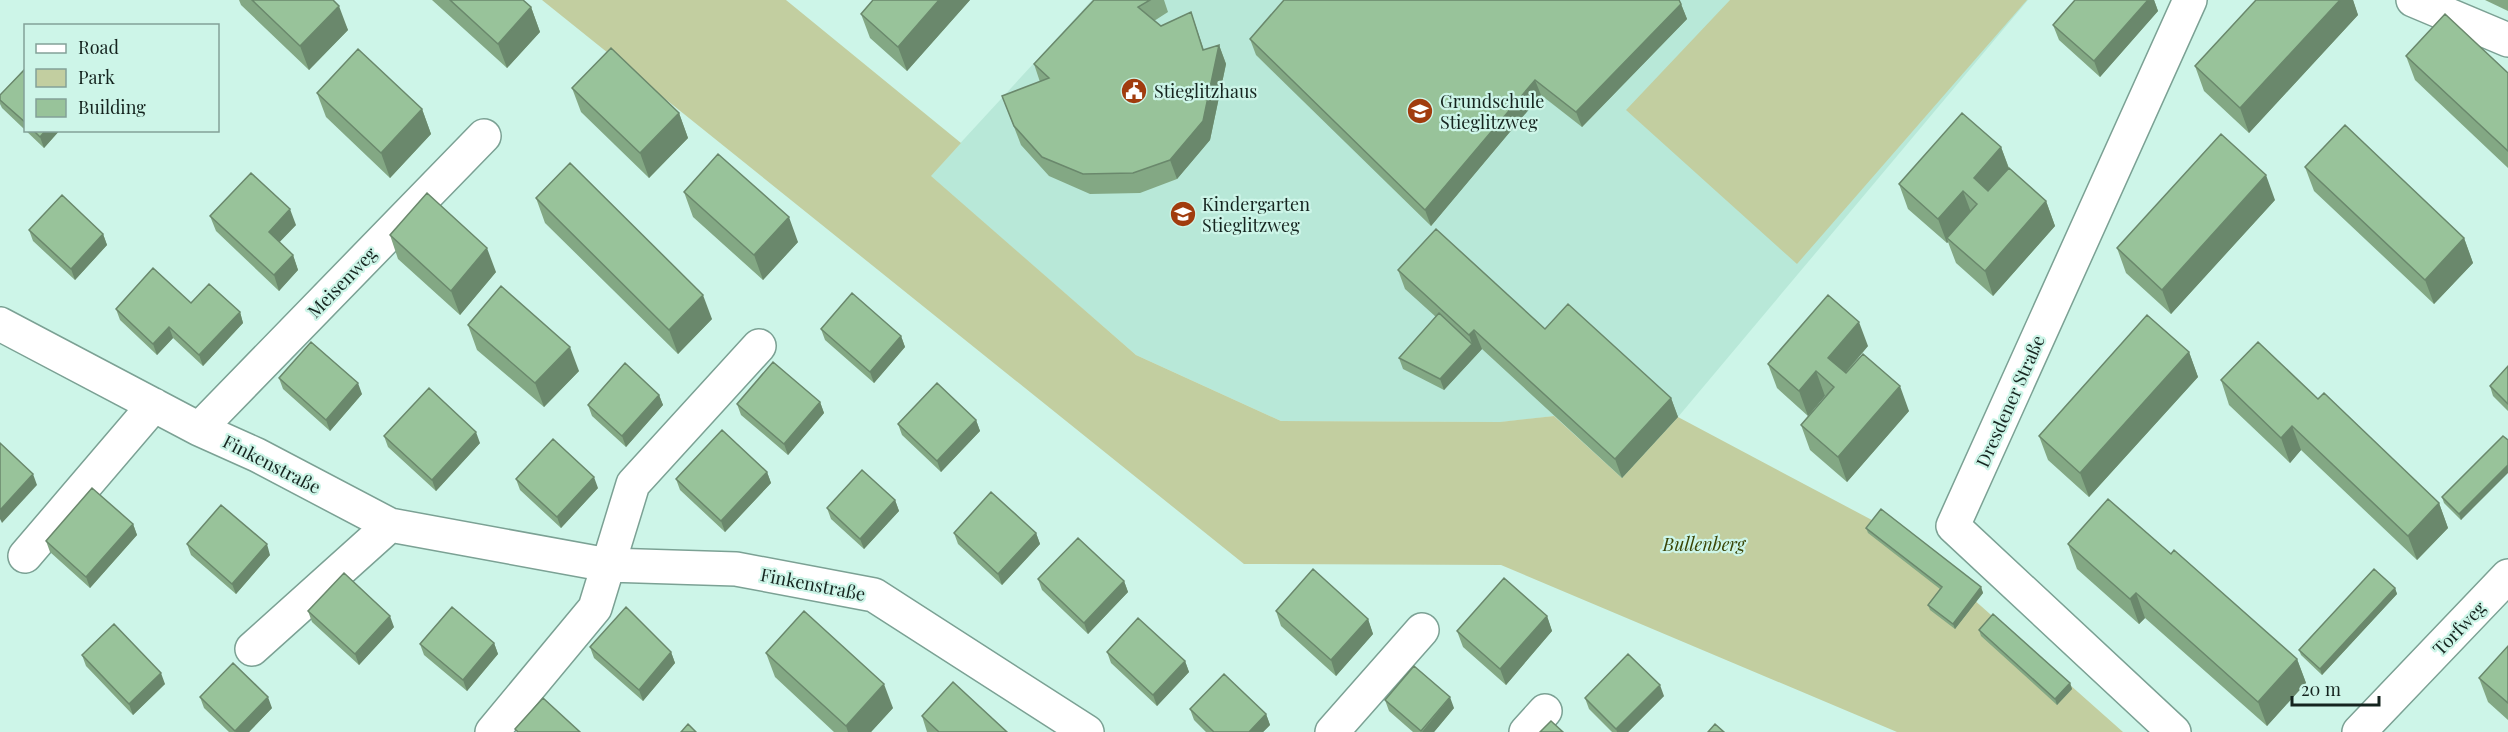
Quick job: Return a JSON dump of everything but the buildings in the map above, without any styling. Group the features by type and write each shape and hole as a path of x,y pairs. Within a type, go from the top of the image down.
{"street":[{"name":"Dresdener Straße","path":"2174,732 1953,526 2190,0"},
{"path":"2413,0 2508,40"},
{"name":"Meisenweg","path":"199,429 484,136"},
{"name":"Finkenstraße","path":"0,324 199,429 257,455 390,525 608,565 736,569 874,595 1087,732"},
{"path":"492,732 595,608 633,484 759,346"},
{"path":"25,556 154,405"},
{"path":"252,649 390,525"},
{"name":"Torfweg","path":"2359,732 2508,576"},
{"path":"1332,732 1422,630"}],"shaded area":[{"path":"1092,0 2028,0 1678,417 1622,478 1554,416 1501,422 1281,421 1136,355 930,176"}],"green space":[{"name":"Bullenberg","path":"542,0 786,0 961,143 931,176 1136,355 1281,421 1500,422 1554,416 1622,478 1678,417 1902,536 2123,732 1897,732 1501,565 1244,564"},
{"path":"1730,0 2027,0 1797,264 1626,110"}],"place":[{"name":"Stieglitzhaus","path":"1134,91"},
{"name":"Grundschule Stieglitzweg","path":"1420,111"},
{"name":"Kindergarten Stieglitzweg","path":"1183,214"}]}
